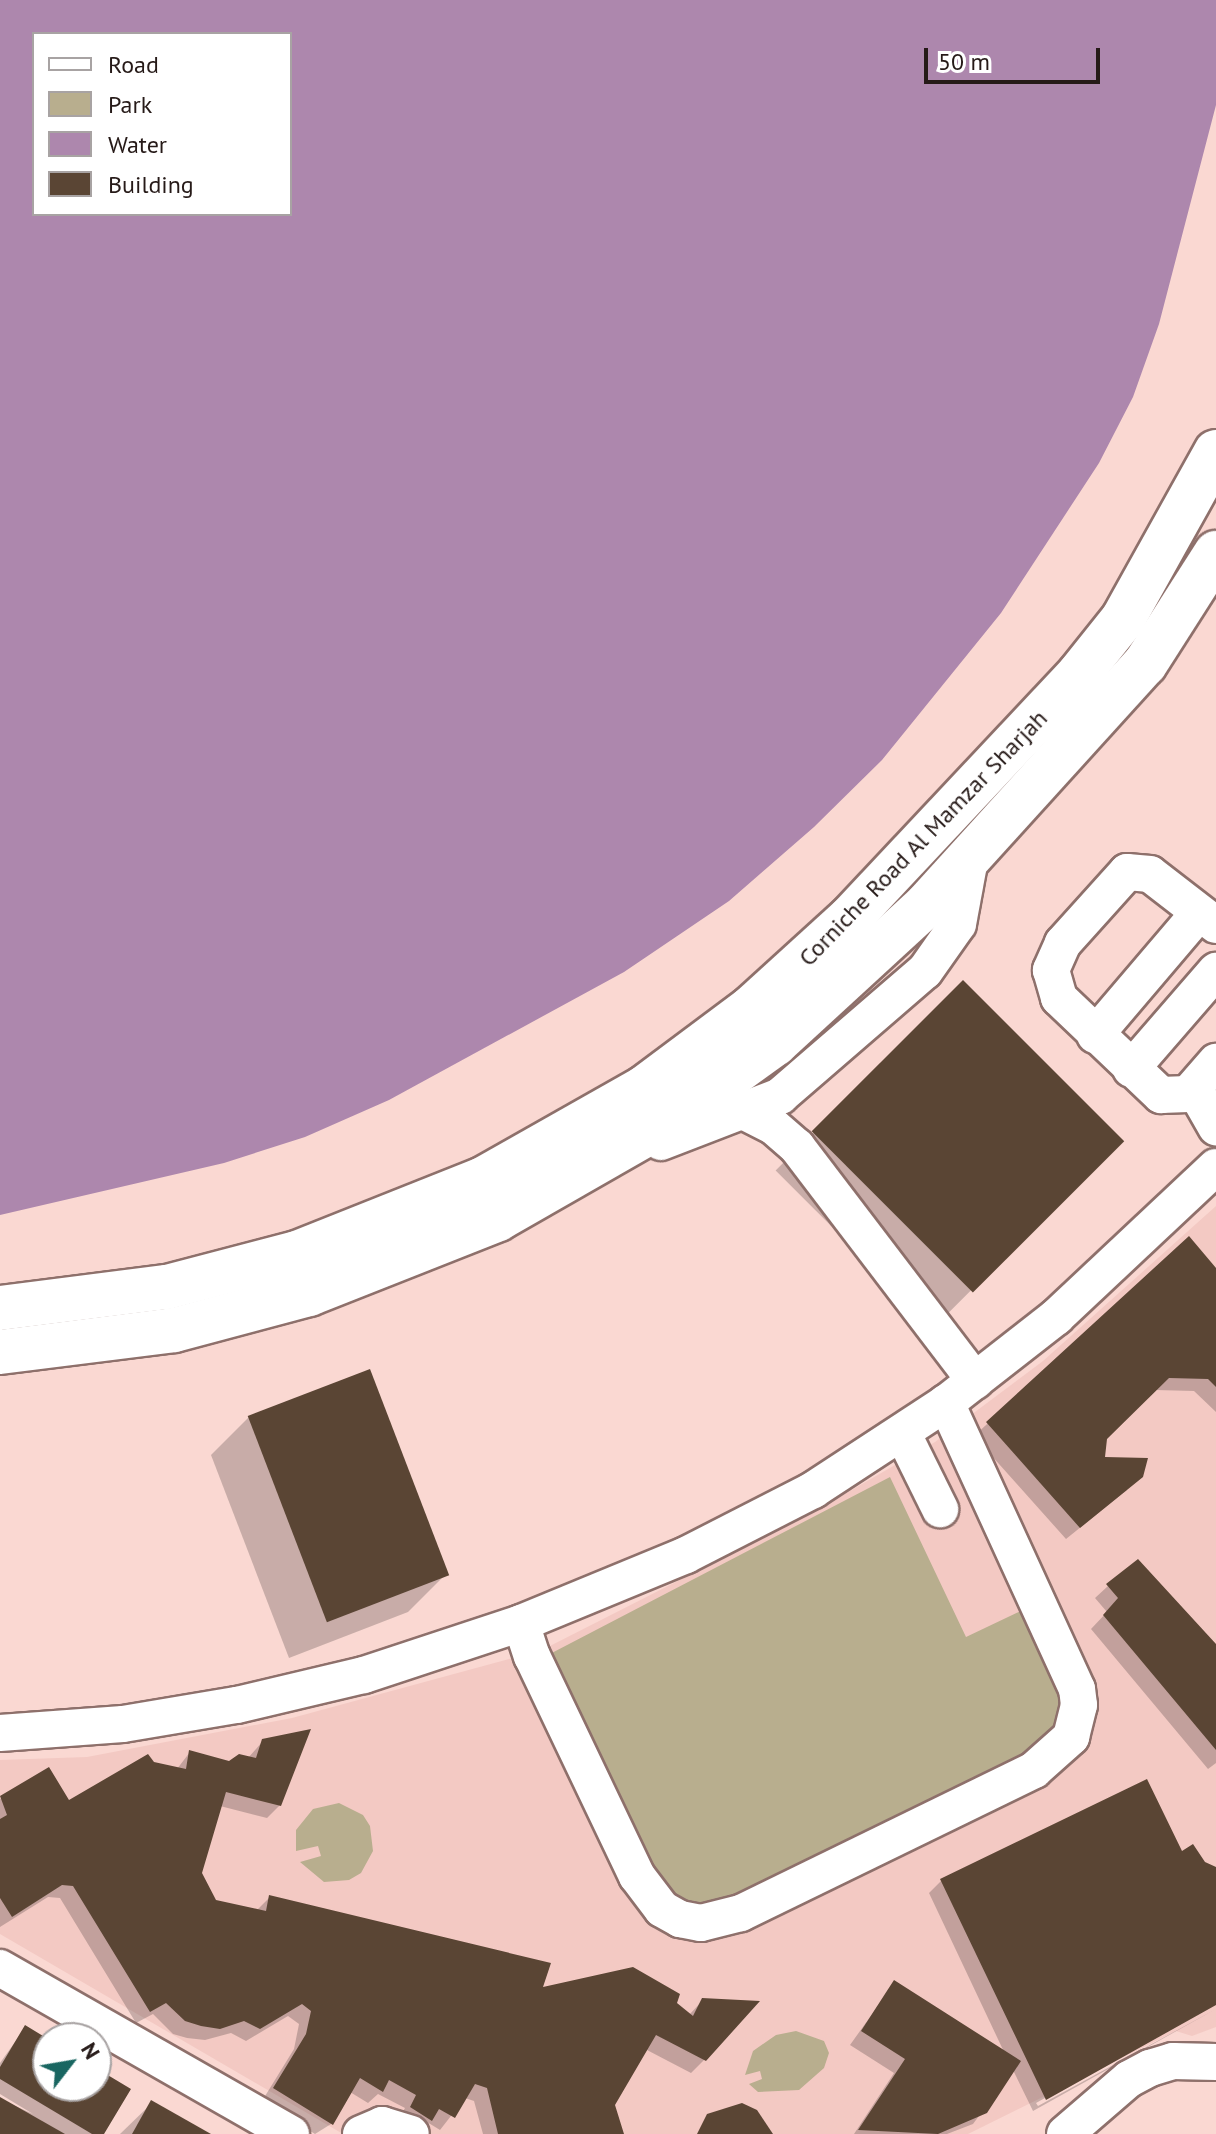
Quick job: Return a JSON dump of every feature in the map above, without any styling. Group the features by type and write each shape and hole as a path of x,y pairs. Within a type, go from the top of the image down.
{"main road":[{"name":"Corniche Road Al Mamzar Sharjah","path":"0,1308 167,1287 297,1253 483,1179 644,1088 751,1008 850,918 1069,685 1123,619 1216,452"},
{"name":"Corniche Road Al Mamzar Sharjah","path":"0,1352 174,1330 309,1294 498,1219 610,1159 720,1086 817,1009 878,953 1145,664 1216,553"}],"street":[{"path":"610,1159 704,1121 745,1112 790,1088 939,957 958,924 971,853"},
{"path":"1095,1035 1208,919 1143,871 1127,872 1115,880 1063,943 1051,970 1059,998 1095,1035 1161,1095 1175,1098 1205,1076 1216,1127"},
{"path":"1131,1069 1216,971"},
{"path":"790,1088 789,1118 797,1147"},
{"path":"745,1112 773,1126 797,1147 975,1381"},
{"path":"0,1733 123,1724 249,1703 364,1675 521,1623 686,1555 813,1490 903,1434 975,1381 1113,1267 1212,1179"},
{"path":"521,1623 532,1656 637,1876 662,1909 680,1919 701,1923 741,1913 1034,1770 1071,1737 1079,1705 1077,1689 946,1403"},
{"path":"903,1434 940,1509"},
{"path":"0,1968 291,2134"},
{"path":"1065,2134 1129,2079 1150,2068 1173,2061 1216,2062"},
{"path":"361,2134 382,2125 411,2134"}],"shaded area":[{"path":"1216,1206 1216,2027 1192,2036 1176,2031 968,2134 343,2134 0,1934 0,1760 87,1757 292,1718 542,1650 810,1514 935,1442 1043,1361"}],"green space":[{"path":"890,1477 966,1637 1023,1610 1071,1710 1059,1740 708,1913 657,1889 546,1656"},
{"path":"339,1803 363,1815 370,1826 373,1851 361,1873 349,1880 324,1882 300,1862 321,1856 318,1846 296,1851 296,1830 313,1809"},
{"path":"796,2031 824,2041 829,2053 824,2068 799,2090 758,2092 749,2084 762,2079 760,2071 745,2075 753,2051 776,2035"}],"water":[{"path":"0,0 1216,0 1216,105 1159,324 1133,397 1099,463 1001,613 882,760 814,827 729,901 624,972 389,1100 305,1137 224,1163 0,1215"}],"building":[{"path":"963,980 1124,1141 973,1293 812,1131"},
{"path":"1189,1236 1216,1268 1216,1387 1208,1379 1169,1378 1107,1439 1105,1457 1148,1458 1143,1477 1080,1528 986,1422"},
{"path":"370,1369 449,1575 327,1622 248,1416"},
{"path":"1138,1559 1216,1644 1216,1750 1103,1615 1118,1598 1106,1584"},
{"path":"311,1729 281,1806 226,1792 202,1873 216,1900 266,1911 269,1895 551,1963 543,1987 633,1967 680,1994 677,2003 693,2016 702,1998 760,2001 706,2061 656,2035 615,2105 624,2134 498,2134 487,2088 475,2084 455,2118 439,2109 432,2121 410,2107 416,2095 389,2080 383,2092 360,2078 333,2125 273,2088 306,2034 311,2011 302,2004 260,2029 244,2021 220,2029 201,2026 185,2021 166,2003 150,2012 73,1886 62,1885 12,1917 0,1898 0,1819 7,1815 0,1796 49,1767 69,1800 148,1754 154,1762 186,1769 189,1750 229,1761 239,1754 256,1758 262,1739"},
{"path":"1147,1779 1182,1851 1193,1844 1205,1862 1216,1867 1216,2005 1046,2100 940,1879"},
{"path":"894,1980 1021,2061 987,2113 938,2134 858,2130 905,2059 861,2031"},
{"path":"25,2025 32,2029 32,2098 0,2079 0,2067"},
{"path":"112,2078 131,2089 104,2134 92,2134 38,2102 112,2102"},
{"path":"0,2097 65,2134 0,2134"},
{"path":"151,2100 211,2134 132,2134"},
{"path":"742,2103 757,2110 773,2134 697,2134 707,2114"}]}
